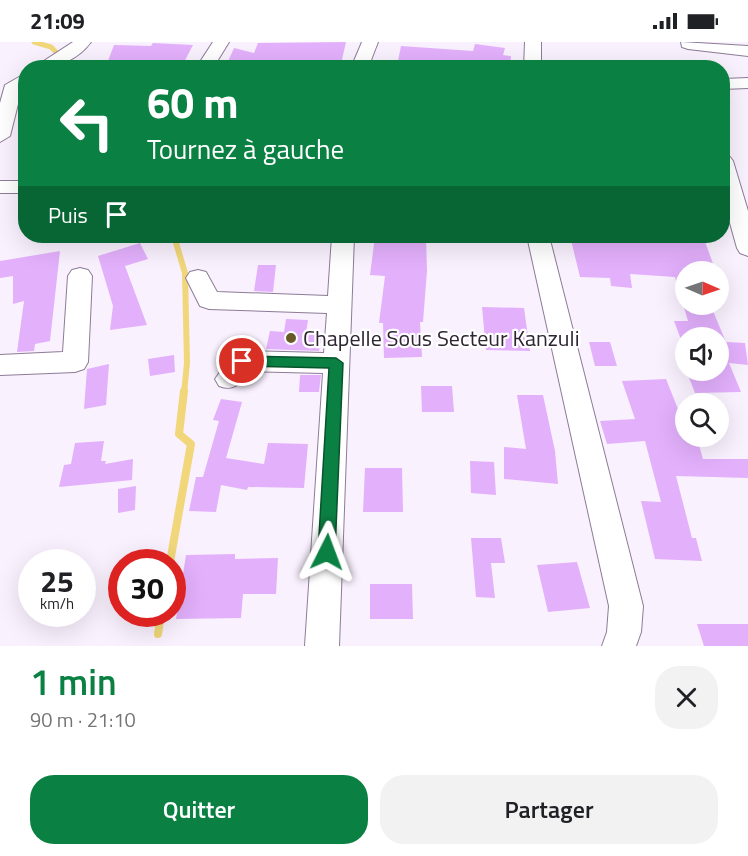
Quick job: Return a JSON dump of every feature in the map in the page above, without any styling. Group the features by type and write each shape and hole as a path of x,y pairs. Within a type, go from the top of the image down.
{"street":[{"path":"209,60 220,42"},
{"path":"362,60 370,42"},
{"path":"532,60 533,42"},
{"path":"54,60 78,47"},
{"path":"689,49 748,51"},
{"path":"0,136 13,82"},
{"path":"730,84 748,83"},
{"path":"0,187 18,187"},
{"path":"734,191 748,248"},
{"path":"322,646 343,243"},
{"path":"540,243 626,606 624,632 619,646"},
{"path":"0,365 75,362 80,276"},
{"path":"198,278 209,300 339,304"},
{"path":"228,379 242,361 336,363"}],"building":[{"path":"346,42 342,60 229,60 234,48 254,53 258,43"},
{"path":"153,43 193,45 185,60 108,60 114,45 151,46"},
{"path":"475,44 505,48 503,55 511,56 511,60 398,60 401,46 473,51"},
{"path":"140,243 148,259 125,266 147,325 110,330 113,306 98,256"},
{"path":"374,243 426,243 427,271 423,322 420,322 422,357 384,358 383,323 379,323 385,276 370,275"},
{"path":"572,243 706,243 712,261 675,261 675,277 630,274 632,288 611,286 610,278 580,277"},
{"path":"60,251 50,341 35,344 34,351 17,352 24,301 13,304 13,276 0,278 0,261"},
{"path":"258,265 276,265 273,292 254,291"},
{"path":"482,307 524,308 530,351 486,350"},
{"path":"686,315 715,315 720,327 676,327 674,321 688,321"},
{"path":"286,319 308,320 306,333 322,334 319,351 266,349 270,331 284,332"},
{"path":"589,342 610,342 617,366 595,366"},
{"path":"729,342 745,343 748,365 729,363"},
{"path":"174,355 175,372 150,376 148,359"},
{"path":"729,363 741,392 695,393 690,381 729,381"},
{"path":"109,364 106,405 84,409 87,369"},
{"path":"300,375 321,375 319,392 299,392"},
{"path":"666,379 675,402 675,447 700,447 703,459 748,459 748,478 676,476 692,538 696,538 702,561 655,559 641,501 661,502 645,441 607,444 600,421 635,419 622,381"},
{"path":"421,386 452,386 454,412 422,412"},
{"path":"517,395 543,395 555,451 558,484 504,479 504,447 526,449"},
{"path":"221,399 242,402 226,458 264,464 268,443 308,444 304,488 248,487 247,490 221,485 216,512 189,511 196,477 203,477 219,421 213,420"},
{"path":"104,441 101,461 106,461 105,464 133,459 132,480 59,487 64,465 71,464 75,443"},
{"path":"470,461 494,462 496,495 471,493"},
{"path":"365,468 402,468 403,512 363,512"},
{"path":"136,486 135,510 118,513 118,489"},
{"path":"471,538 501,538 505,563 491,563 495,598 476,597"},
{"path":"235,554 235,559 278,558 276,594 243,594 241,618 186,619 186,555"},
{"path":"577,562 590,608 548,612 537,565"},
{"path":"370,584 412,584 413,619 370,619"},
{"path":"697,624 748,624 748,646 704,646"}],"waterway":[{"path":"34,42 51,47 64,60"},
{"path":"176,243 185,273 187,363 184,393"},
{"path":"172,549 191,444 179,434 184,391"},
{"path":"158,634 159,627"}],"place":[{"name":"Chapelle Sous Secteur Kanzuli","path":"291,338"}],"route":[{"path":"242,361 336,363 327,552"}]}
